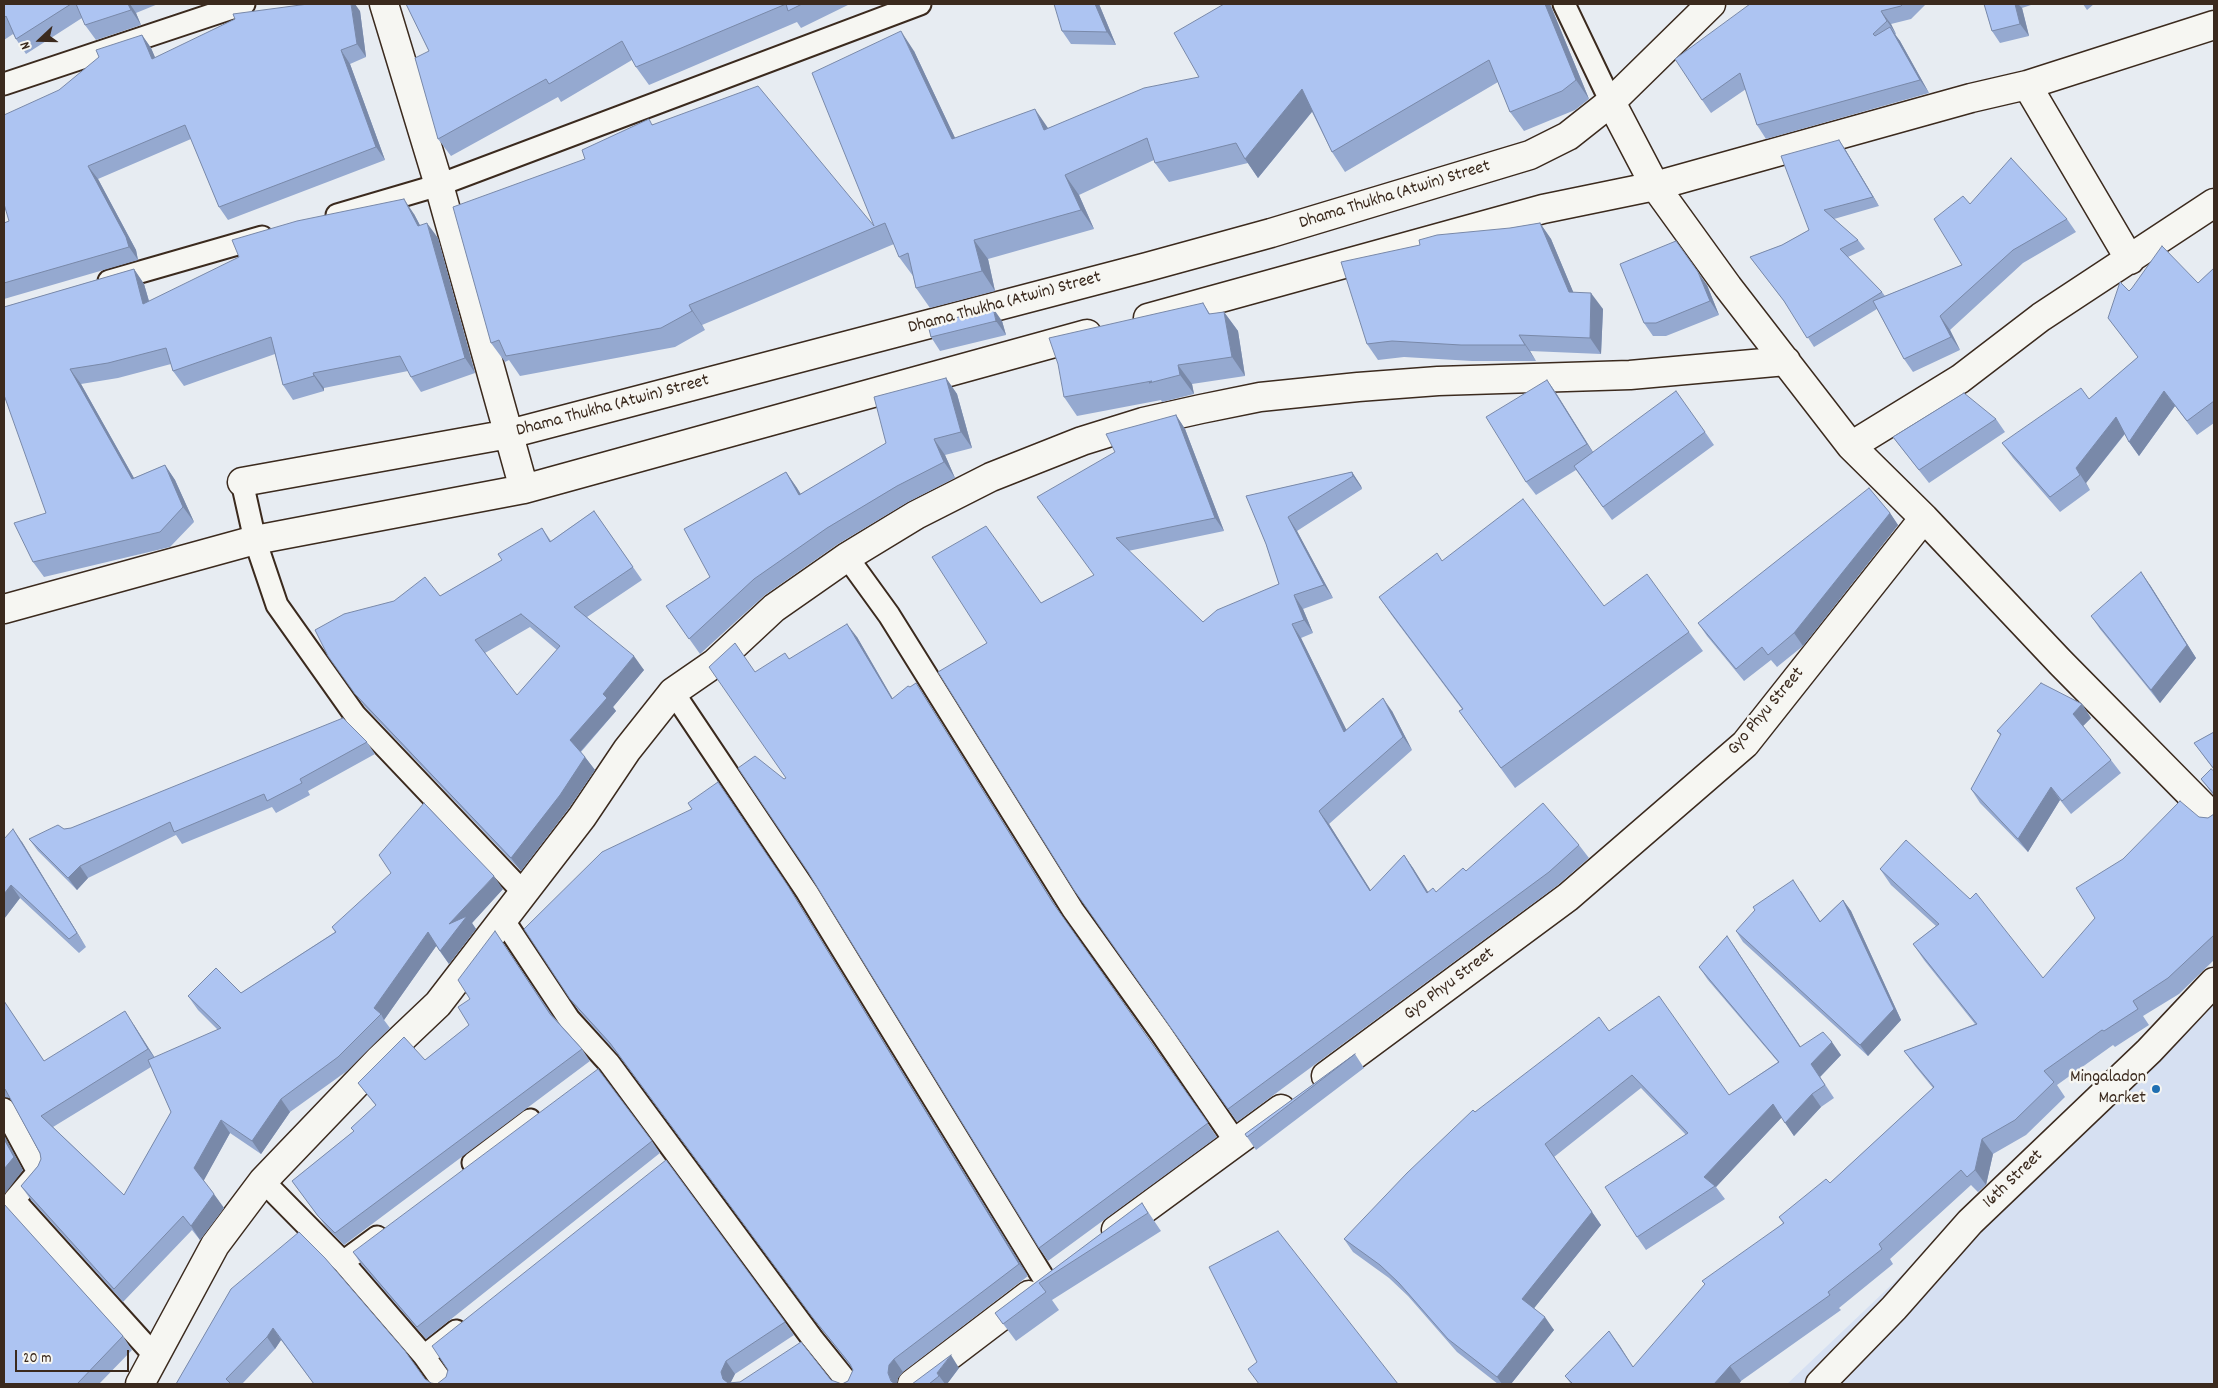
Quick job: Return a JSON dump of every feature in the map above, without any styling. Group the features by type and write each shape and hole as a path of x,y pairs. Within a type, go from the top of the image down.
{"street":[{"path":"384,4 439,186 524,489"},
{"name":"Dhama Thukha (Atwin) Street","path":"242,482 509,434 1147,267 1271,233 1530,155 1568,136 1611,102 1711,4"},
{"path":"4,609 256,540 524,489 1543,209 1655,186 1971,98 2027,85 2214,25"},
{"path":"2027,85 2130,260"},
{"path":"1611,102 1655,186 1728,287 1851,446 1924,518 2066,669 2214,818"},
{"path":"1851,446 1960,379 2041,317 2214,203"},
{"path":"140,1384 215,1245 263,1181 380,1060 438,1004 504,921 582,817 627,750 673,692 715,662 774,608 847,557 916,515 991,477 1082,441 1143,422 1201,409 1260,397 1358,388 1438,382 1630,375 1786,361"},
{"name":"Gyo Phyu Street","path":"1094,1246 1568,897 1745,744 1924,518"},
{"name":"16th Street","path":"1820,1384 1894,1308 1970,1222 2149,1051 2214,982"},
{"path":"912,1384 1054,1276"}],"lane":[{"path":"4,84 244,4"},
{"path":"316,221 439,186 920,4"},
{"path":"1564,4 1611,102"},
{"path":"89,287 278,232"},
{"path":"242,482 256,540 277,605 346,719 524,893"},
{"path":"847,557 894,623 1073,910 1235,1141"},
{"path":"673,692 808,892 1054,1276"},
{"path":"504,921 601,1069 804,1343 849,1384"},
{"path":"460,1174 549,1106"},
{"path":"4,1108 38,1172 14,1200 155,1356"},
{"path":"263,1181 343,1262 424,1356 444,1384"},
{"path":"343,1262 392,1225"},
{"path":"424,1356 471,1319"}],"shaded area":[{"name":"Mingaladon Market","path":"2214,980 2214,1384 1787,1384 1983,1198"}],"building":[{"path":"4,4 71,4 16,39 6,16 4,18"},
{"path":"76,4 128,4 131,10 85,25"},
{"path":"308,4 351,4 357,44 341,50 376,147 219,207 185,125 88,166 126,237 129,247 4,283 4,223 9,221 4,204 4,115 59,90 99,57 96,50 142,35 152,59 235,19 233,14"},
{"path":"406,4 786,4 636,67 622,41 549,84 546,79 438,139 415,58 429,51"},
{"path":"786,4 802,4 788,11"},
{"path":"1054,4 1095,4 1107,32 1062,31"},
{"path":"1224,4 1545,4 1576,80 1562,91 1510,112 1489,60 1332,152 1302,89 1245,159 1236,143 1155,163 1147,138 1065,175 1081,210 974,240 982,271 916,288 908,253 899,257 885,223 689,305 692,311 661,328 506,356 499,340 491,343 453,207 585,159 582,150 649,119 652,125 758,86 874,226 812,73 901,31 952,139 1035,109 1044,130 1144,88 1199,77 1174,33"},
{"path":"1750,4 1903,4 1881,11 1887,21 1873,34 1875,36 1890,27 1920,80 1757,125 1740,73 1702,100 1675,59"},
{"path":"1984,4 2015,4 2020,24 1992,31"},
{"path":"1839,140 1873,197 1824,210 1858,240 1840,249 1882,292 1807,338 1784,301 1750,257 1782,245 1809,230 1781,156"},
{"path":"2011,158 2067,219 2013,250 1940,316 1951,337 1904,359 1873,301 1962,265 1934,219 1963,196 1970,204"},
{"path":"404,199 418,226 427,223 465,358 411,377 400,356 313,373 314,376 283,385 271,337 173,371 166,348 108,363 70,369 132,479 165,465 183,507 160,532 33,562 14,523 46,513 4,395 4,307 134,269 143,304 239,257 232,240 297,221"},
{"path":"1540,223 1569,292 1591,293 1590,338 1519,335 1525,345 1461,345 1392,341 1367,344 1341,262 1420,245 1419,240 1437,235"},
{"path":"1676,241 1698,272 1710,301 1656,323 1644,323 1620,264"},
{"path":"2162,246 2198,283 2214,268 2214,401 2187,421 2164,391 2129,442 2116,417 2076,468 2080,475 2050,497 2002,443 2081,388 2089,399 2138,357 2108,318 2120,282 2129,291"},
{"path":"1203,303 1209,314 1224,312 1232,357 1178,365 1180,375 1149,383 1152,381 1064,397 1058,364 1049,338"},
{"path":"993,308 996,321 931,337 928,325"},
{"path":"946,378 961,432 934,439 944,462 897,486 827,528 754,579 689,639 666,606 710,577 684,529 786,472 799,495 886,443 874,397"},
{"path":"1547,380 1587,444 1526,482 1486,417"},
{"path":"1676,391 1705,432 1603,507 1574,466"},
{"path":"1964,393 1996,419 1919,470 1893,437"},
{"path":"1176,415 1215,518 1116,538 1203,622 1217,610 1279,584 1266,544 1246,496 1352,472 1353,476 1288,517 1324,585 1294,595 1304,620 1292,624 1344,732 1383,698 1403,737 1319,811 1370,891 1404,855 1427,893 1433,888 1436,892 1463,868 1466,871 1543,803 1579,845 1549,872 1228,1109 1074,890 938,672 987,643 932,557 986,526 1041,603 1094,575 1037,497 1115,452 1106,434"},
{"path":"1869,488 1890,513 1794,633 1768,655 1762,647 1736,669 1698,623"},
{"path":"1523,499 1604,606 1647,574 1689,632 1501,768 1459,711 1463,709 1379,597 1437,553 1442,561"},
{"path":"594,511 633,567 574,607 634,656 603,694 607,698 570,740 585,757 560,795 511,858 355,694 328,656 315,630 344,614 394,601 425,577 440,596 502,560 498,554 542,528 550,542","holes":["521,614 560,646 517,695 475,640"]},
{"path":"2141,572 2187,645 2151,690 2091,616"},
{"path":"847,624 892,699 908,686 910,687 916,683 1053,903 1208,1123 1039,1248 808,872 738,768 755,756 784,779 786,778 709,667 735,643 755,672 785,653 789,659"},
{"path":"2041,683 2082,704 2073,714 2111,760 2062,801 2051,787 2018,839 1971,789 2001,734 1997,731"},
{"path":"343,718 367,742 300,779 302,783 267,801 264,794 174,832 170,822 80,866 68,878 29,839 58,825 64,829 71,828"},
{"path":"2214,732 2214,769 2194,743"},
{"path":"2211,769 2214,771 2214,794 2201,779"},
{"path":"718,782 788,886 1019,1264 894,1359 889,1365 888,1373 891,1381 895,1384 842,1384 848,1381 853,1370 850,1364 813,1318 610,1043 570,999 524,929 602,852 692,809 688,803"},
{"path":"2180,801 2199,817 2208,818 2214,814 2214,935 2168,978 2133,1001 2138,1009 2104,1031 2102,1030 2044,1071 2054,1082 2015,1120 1982,1139 1975,1170 1967,1177 1961,1170 1879,1244 1882,1249 1828,1292 1830,1295 1730,1366 1714,1384 1573,1384 1565,1376 1609,1331 1633,1367 1705,1284 1702,1281 1784,1223 1779,1217 1826,1179 1830,1183 1934,1087 1904,1051 1977,1024 1913,944 1939,924 1880,869 1906,840 1970,899 1976,893 2043,978 2095,918 2076,888 2123,859"},
{"path":"424,803 494,876 449,924 467,916 440,951 428,932 374,1008 381,1014 338,1057 281,1099 252,1141 221,1120 194,1168 214,1194 191,1226 183,1216 114,1289 21,1186 38,1166 41,1159 40,1153 4,1088 4,1001 44,1061 125,1011 148,1049 41,1116 124,1195 171,1112 148,1060 221,1028 188,996 216,968 241,993 336,932 332,927 391,873 379,855"},
{"path":"13,829 77,933 69,939 11,885 4,894 4,839"},
{"path":"1793,880 1820,922 1843,900 1894,1009 1860,1045 1736,931 1755,910 1753,907"},
{"path":"495,931 550,1014 582,1049 335,1233 318,1216 292,1181 354,1131 351,1128 376,1105 358,1083 404,1037 425,1060 469,1025 458,1007 470,999 458,980"},
{"path":"1727,936 1800,1047 1823,1032 1832,1042 1811,1064 1825,1085 1812,1094 1785,1123 1773,1104 1704,1177 1715,1186 1637,1237 1605,1187 1688,1133 1632,1075 1545,1144 1592,1212 1522,1299 1545,1317 1497,1377 1448,1339 1399,1283 1380,1265 1344,1239 1407,1173 1473,1110 1475,1112 1599,1017 1609,1031 1659,996 1729,1095 1779,1062 1699,967"},
{"path":"1355,1054 1247,1137 1245,1134"},
{"path":"598,1069 652,1141 417,1327 353,1252"},
{"path":"4,1139 14,1157 4,1169"},
{"path":"666,1160 785,1322 726,1361 721,1372 723,1379 728,1383 740,1382 801,1342 831,1380 842,1384 437,1384 446,1377 448,1370 432,1346"},
{"path":"1142,1203 1148,1213 1039,1283 1046,1292 1003,1324 995,1313"},
{"path":"4,1204 123,1336 77,1384 4,1384"},
{"path":"1278,1231 1398,1384 1259,1384 1248,1369 1257,1362 1209,1267"},
{"path":"299,1232 325,1258 405,1351 425,1379 437,1384 314,1384 273,1328 267,1337 226,1379 231,1384 176,1384 231,1289"},
{"path":"951,1355 937,1373 939,1376 929,1384 912,1384"}],"place":[{"name":"Mingaladon Market","path":"2156,1089"}]}
